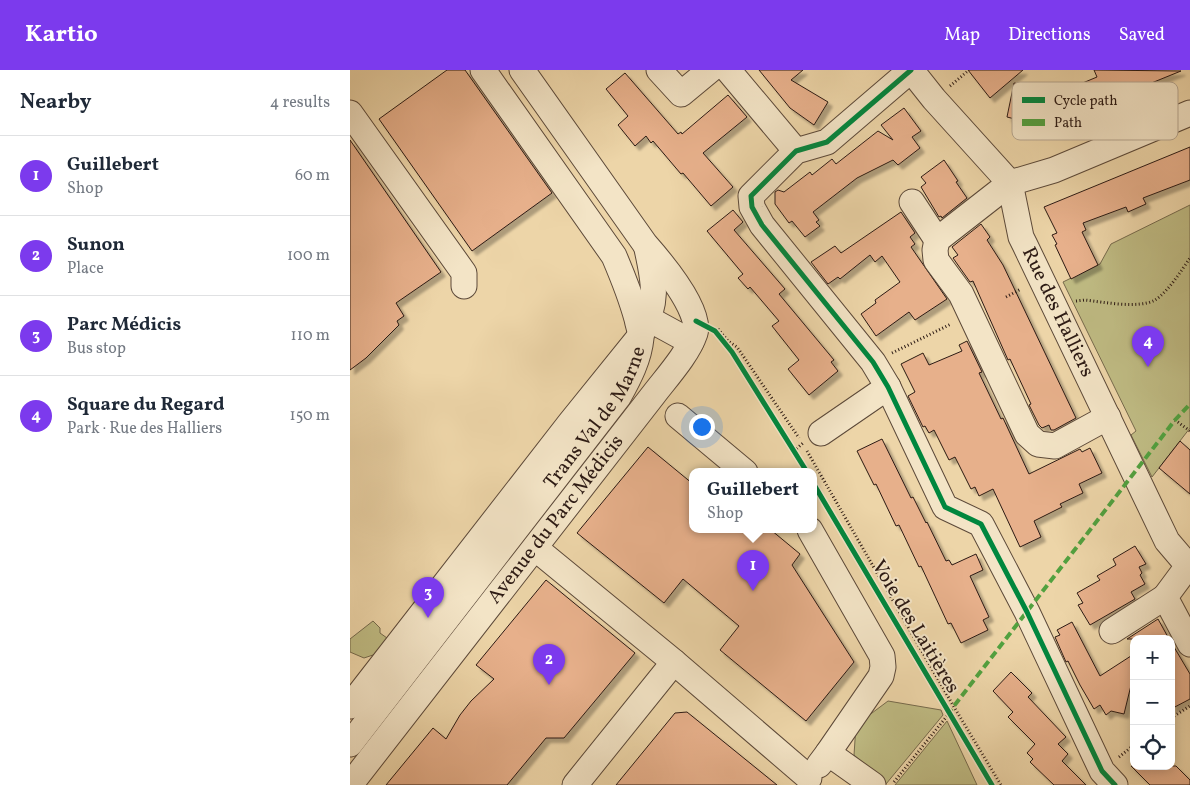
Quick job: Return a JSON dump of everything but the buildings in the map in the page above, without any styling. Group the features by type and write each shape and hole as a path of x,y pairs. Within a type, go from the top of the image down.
{"street":[{"name":"Trans Val de Marne","path":"350,744 619,396 634,368 645,327 633,304 624,277 614,256 482,70"},
{"path":"522,70 645,244 678,286 698,330 645,327"},
{"path":"659,70 681,94 710,70"},
{"path":"728,70 796,151"},
{"path":"1010,184 934,99 911,70 827,142 796,151 751,196 752,207 762,225 874,362 888,387 945,506 981,524 1027,612 1102,771 1115,785"},
{"path":"350,113 464,273 464,286"},
{"path":"1178,118 1190,113"},
{"path":"1108,418 1054,446 1038,444 1027,434 961,294 936,260 935,250 937,240 1010,184 1054,170 1126,140"},
{"name":"Rue des Halliers","path":"1010,184 1021,237 1167,541 1189,567"},
{"path":"912,202 937,240"},
{"path":"350,706 645,327 654,296 653,276 645,244"},
{"name":"Avenue du Parc Médicis","path":"350,785 654,394 698,330"},
{"path":"821,433 888,387"},
{"path":"678,416 740,468"},
{"path":"535,548 674,662 806,781 828,753 881,676 883,667 882,656 812,533"},
{"path":"1112,631 1164,597 1189,567"},
{"path":"1164,597 1190,644"},
{"path":"575,785 674,662"},
{"path":"828,753 873,785"}],"path":[{"path":"1053,304 1085,300 1137,304 1154,300 1174,280 1190,258"},
{"path":"874,362 971,314"},
{"path":"698,330 717,327 728,341 736,347 803,444 817,468"},
{"path":"698,330 715,331 732,352"},
{"path":"1175,420 1190,431"},
{"path":"789,443 798,458"},
{"path":"817,468 1001,785"},
{"path":"1175,715 1190,706"},
{"path":"892,785 948,715"}],"shaded area":[{"path":"1190,205 1190,428 1152,477 1131,435 1136,431 1063,282 1100,264 1111,244"},
{"path":"373,621 380,628 380,633 387,638 376,654 364,658 350,652 350,639"},
{"path":"888,701 941,710 943,715 886,784 854,755 856,725"},
{"path":"947,721 977,785 895,785"}],"marked path":[{"path":"947,715 1175,420 1190,404"}],"cycle path":[{"path":"911,70 827,142 796,151 751,196 752,207 762,225 873,362 888,387 945,507 981,524 1027,612 1102,771 1115,785"},
{"path":"696,321 715,331 732,352 804,468"},
{"name":"Voie des Laitières","path":"817,490 992,785"}],"place":[{"name":"Square du Regard","path":"1148,367"},
{"name":"Guillebert","path":"753,591"},
{"name":"Parc Médicis","path":"428,618"},
{"name":"Sunon","path":"549,685"}]}
